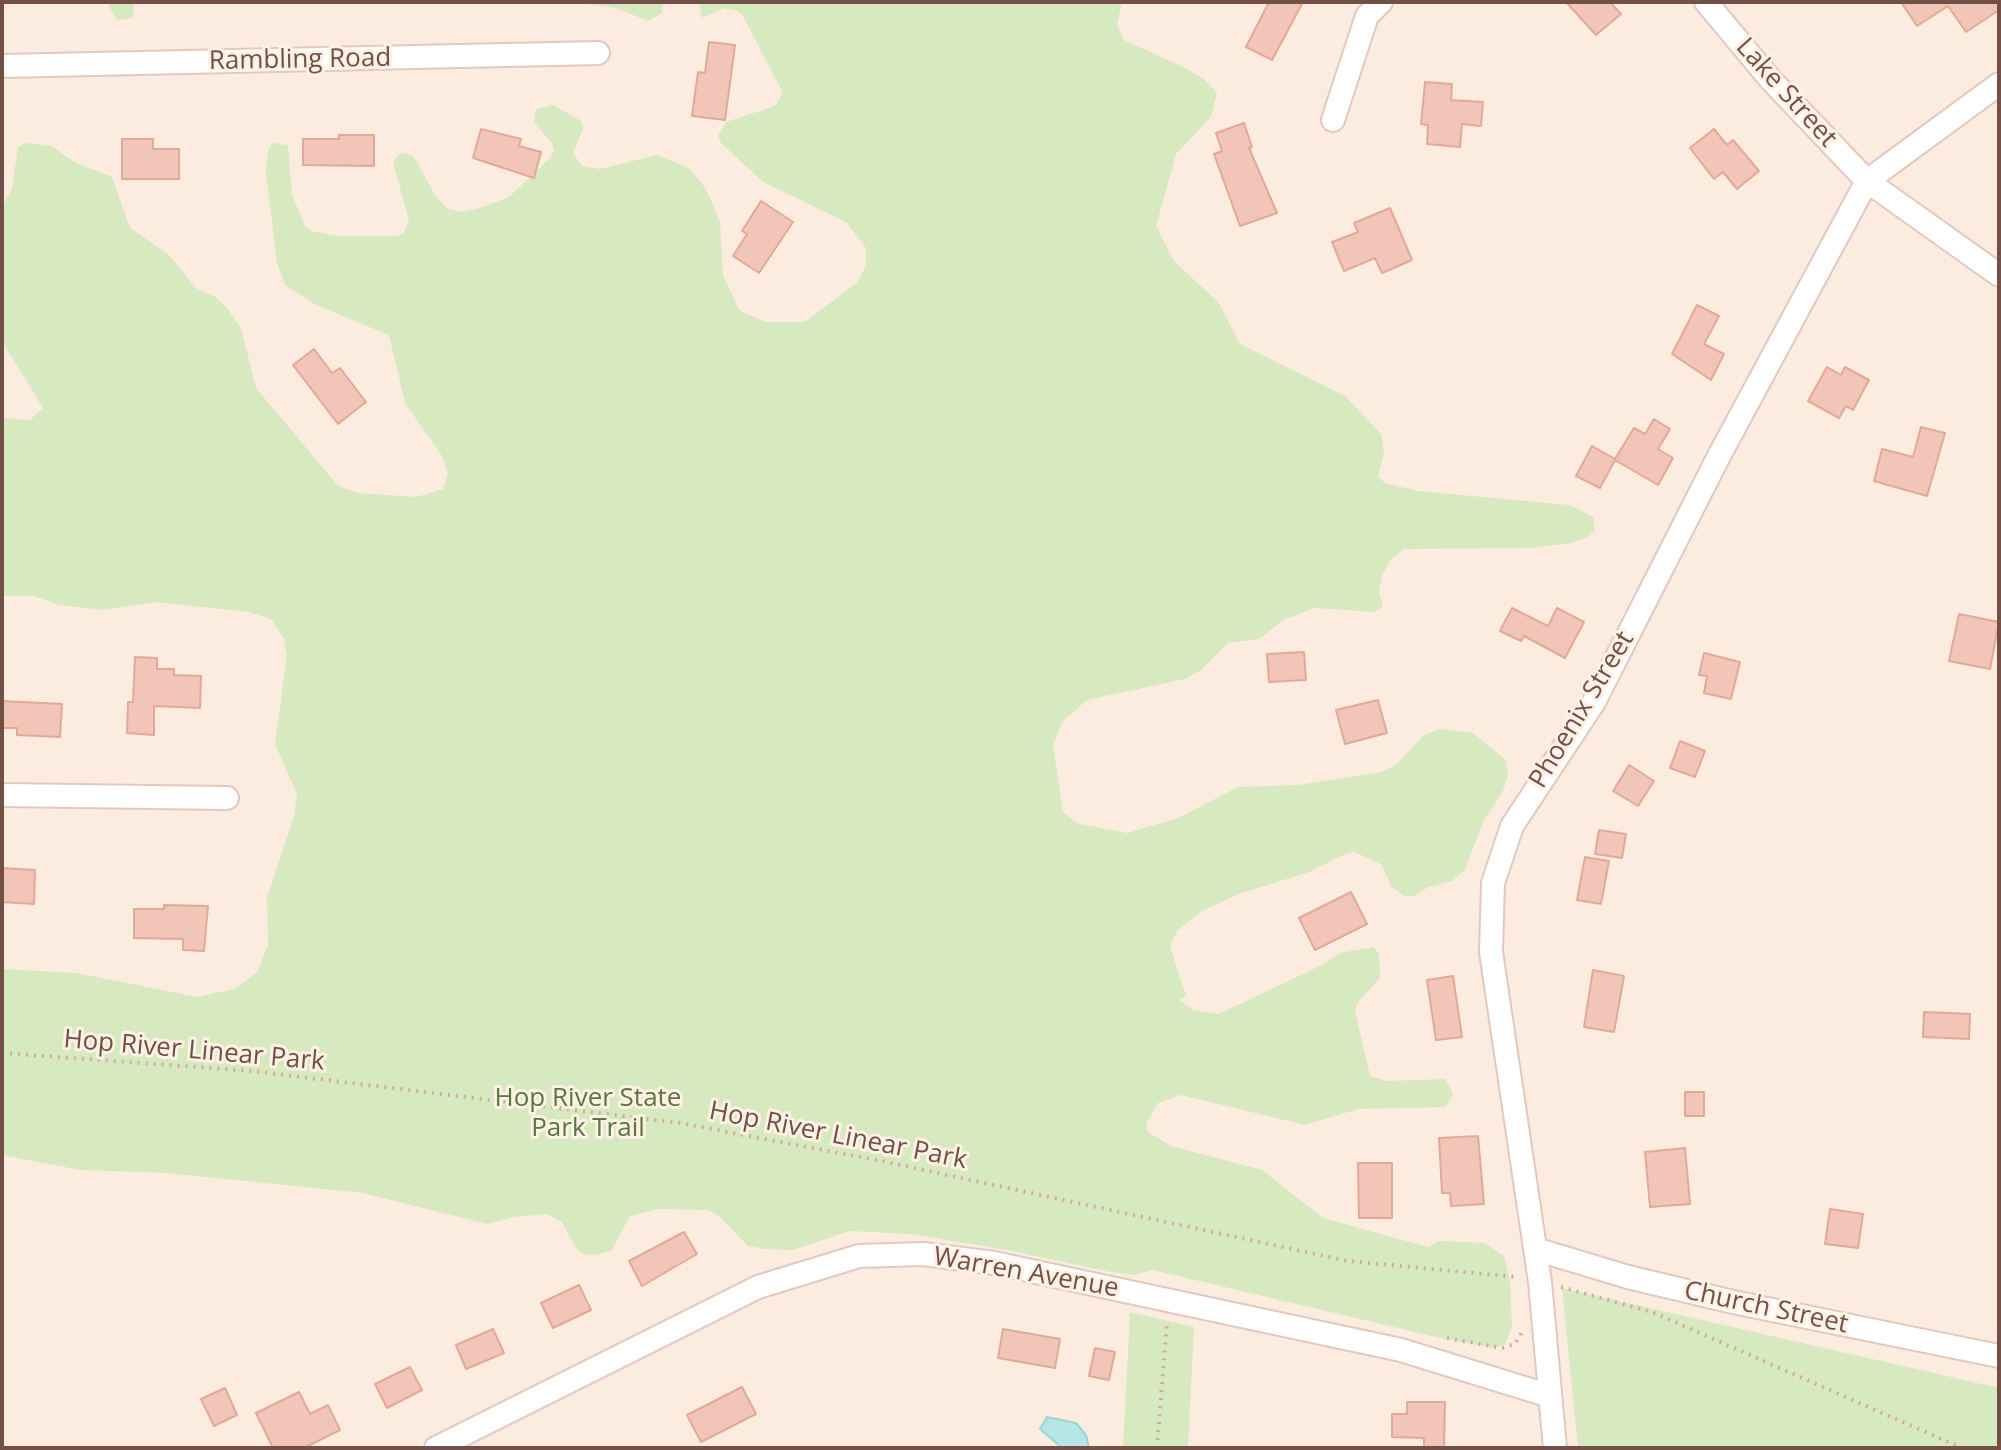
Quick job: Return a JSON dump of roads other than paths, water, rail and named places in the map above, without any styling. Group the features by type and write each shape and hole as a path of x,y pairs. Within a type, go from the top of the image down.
{"street":[{"path":"1333,120 1367,16 1381,2"},
{"name":"Lake Street","path":"1706,2 1770,79 1867,181 1999,275"},
{"name":"Rambling Road","path":"2,66 598,53"},
{"name":"Phoenix Street","path":"1555,1448 1535,1249 1491,952 1493,883 1512,826 1594,702 1720,454 1867,181 1999,84"},
{"path":"2,795 227,798"},
{"name":"Church Street","path":"1535,1249 1628,1277 1719,1299 1999,1356"},
{"name":"Warren Avenue","path":"436,1448 758,1287 859,1256 923,1254 994,1263 1401,1350 1550,1396"}],"water":[{"path":"1047,1417 1076,1423 1086,1435 1089,1448 1062,1448 1040,1429"}],"park label":[{"name":"Hop River State Park Trail","path":"588,1114"}]}
